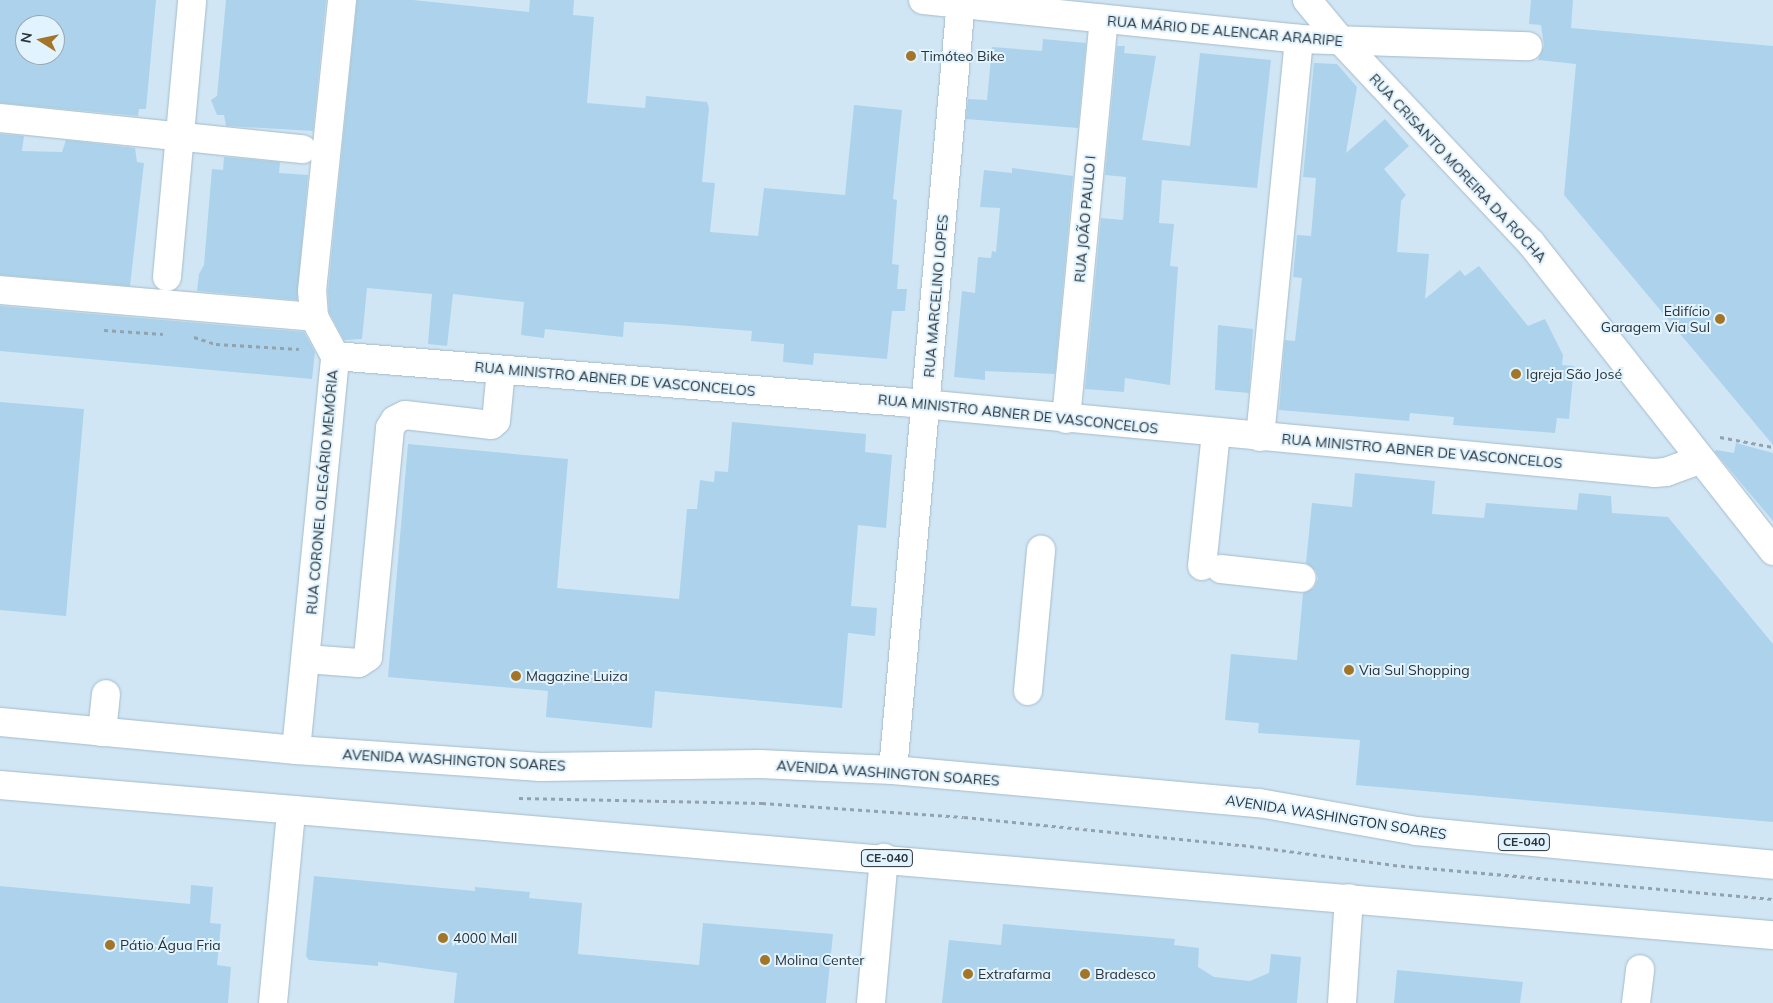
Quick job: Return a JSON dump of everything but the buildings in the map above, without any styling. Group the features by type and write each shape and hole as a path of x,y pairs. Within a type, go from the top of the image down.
{"main road":[{"path":"166,277 192,0"},
{"name":"RUA CORONEL OLEGÁRIO MEMÓRIA","path":"296,750 334,354 314,317 312,291 342,0"},
{"name":"RUA MÁRIO DE ALENCAR ARARIPE","path":"923,0 961,2 1299,39 1342,42 1528,46"},
{"name":"RUA CRISANTO MOREIRA DA ROCHA","path":"1307,0 1342,42 1531,243 1773,551"},
{"name":"RUA MARCELINO LOPES","path":"893,770 961,2"},
{"name":"RUA JOÃO PAULO I","path":"1066,419 1104,19"},
{"path":"1260,437 1299,39"},
{"path":"0,118 180,134 302,149"},
{"path":"0,290 314,317"},
{"name":"RUA MINISTRO ABNER DE VASCONCELOS","path":"334,354 501,370 926,405 1216,434 1654,473 1666,472 1700,460"},
{"path":"306,659 359,663 368,657 390,428 395,420 405,415 491,425 496,421 501,370"},
{"path":"1216,434 1212,568 1302,578"},
{"path":"1028,691 1041,550"},
{"path":"102,732 106,694"},
{"name":"AVENIDA WASHINGTON SOARES","path":"0,722 296,750 540,768 760,764 893,770 1259,803 1416,832 1773,866"},
{"name":"CE-040","path":"0,785 291,811 884,858 1773,935"},
{"path":"273,1003 291,811"},
{"path":"871,1003 884,858"},
{"path":"1342,1003 1349,898"},
{"path":"1636,1003 1640,969"}],"path":[{"path":"94,329 169,334"},
{"path":"185,336 216,344 334,354"},
{"path":"1675,425 1773,447"},
{"path":"516,798 762,803 964,817 1242,846 1393,865 1773,899"}],"place":[{"name":"Timóteo Bike","path":"911,56"},
{"name":"Edifício Garagem Via Sul","path":"1720,319"},
{"name":"Igreja São José","path":"1516,374"},
{"name":"Via Sul Shopping","path":"1349,670"},
{"name":"Magazine Luiza","path":"516,676"},
{"name":"4000 Mall","path":"443,938"},
{"name":"Pátio Água Fria","path":"110,945"},
{"name":"Molina Center","path":"765,960"},
{"name":"Extrafarma","path":"968,974"},
{"name":"Bradesco","path":"1085,974"}]}
